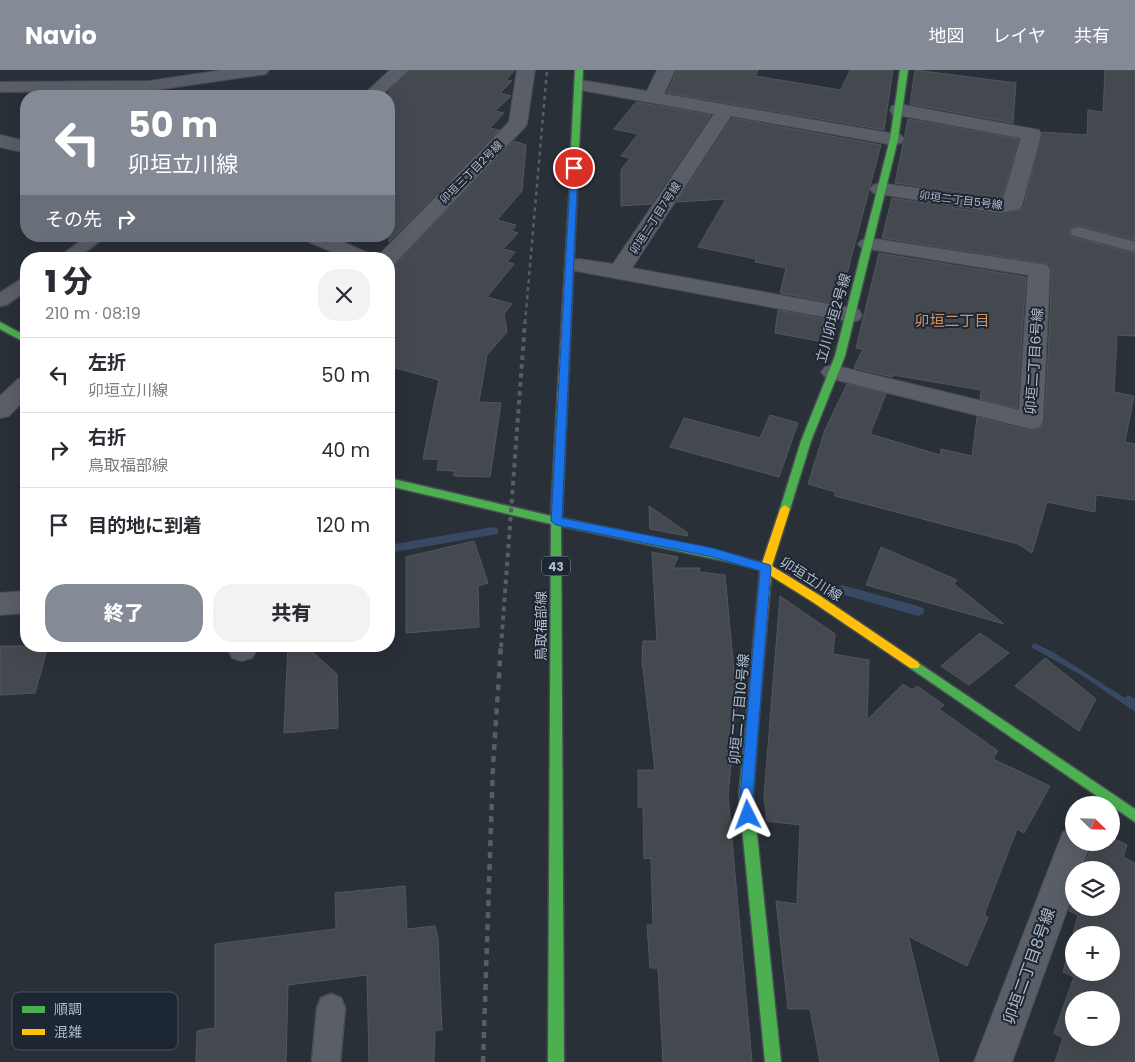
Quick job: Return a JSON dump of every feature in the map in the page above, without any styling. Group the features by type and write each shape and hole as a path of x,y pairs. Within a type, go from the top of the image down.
{"street":[{"path":"65,86 90,70"},
{"path":"0,87 149,86 260,70"},
{"path":"378,90 400,70"},
{"name":"卯垣三丁目2号線","path":"393,252 518,123 526,70"},
{"path":"653,98 666,70"},
{"name":"立川卯垣2号線","path":"766,568 806,441 840,356 870,244 880,189 894,139 904,70"},
{"path":"582,78 653,98 894,139"},
{"name":"鳥取福部線","path":"556,1062 556,521 582,78"},
{"name":"卯垣二丁目7号線","path":"726,110 619,272 851,315"},
{"name":"卯垣二丁目5号線","path":"880,189 1000,207 1012,205 1032,134 899,110"},
{"path":"0,141 20,146"},
{"path":"326,242 351,252"},
{"name":"卯垣二丁目6号線","path":"833,372 1031,421 1039,270 870,244"},
{"path":"579,265 619,272"},
{"path":"2,328 20,337"},
{"path":"0,410 20,390"},
{"name":"卯垣立川線","path":"395,483 556,521 713,552 766,568 816,598 1091,796"},
{"name":"卯垣二丁目10号線","path":"766,568 746,796 773,1062"},
{"path":"0,604 20,602"},
{"name":"卯垣立川線","path":"1120,809 1135,816"},
{"name":"卯垣二丁目8号線","path":"993,1062 1072,851"}],"lane":[{"path":"1078,232 1135,247"},
{"path":"76,252 90,242"},
{"path":"0,301 20,288"},
{"path":"326,1062 331,1008"}],"water":[{"path":"1034,643 1053,652 1125,698 1128,695 1135,699 1135,712 1083,676 1031,647"}],"building":[{"path":"411,70 515,70 506,80 512,81 500,93 511,96 495,111 504,113 490,128 499,130 395,236 395,90 390,90"},
{"path":"677,70 758,70 755,76 841,90 850,70 893,70 884,130 667,93"},
{"path":"915,70 1016,83 1013,123 910,104"},
{"path":"1105,70 1135,70 1135,240 1078,225 1070,228 1068,233 1072,237 1135,254 1135,336 1117,335 1114,392 1134,396 1125,442 1135,444 1135,500 1096,495 1095,512 1047,502 1032,553 1018,544 835,496 835,492 808,484 825,430 847,384 886,394 870,434 940,455 941,449 972,456 977,417 1031,431 1042,428 1045,421 1052,270 1049,264 882,238 892,198 1000,215 1020,210 1024,205 1042,132 1087,135 1088,110 1103,112"},
{"path":"636,102 711,115 651,204 621,206 621,170 630,158 621,156 638,134 614,129"},
{"path":"732,118 881,145 839,304 780,293 786,268 755,262 756,259 698,247 726,199 677,202"},
{"path":"908,119 1019,139 1002,198 895,183"},
{"path":"514,141 526,145 522,191 497,220 516,225 512,231 518,233 503,249 515,252 507,262 514,264 487,297 512,304 504,314 507,332 487,355 479,402 501,403 490,477 454,476 454,471 437,470 439,459 423,459 439,380 395,368 395,265"},
{"path":"879,253 1026,277 1017,408 980,399 981,390 893,375 892,377 854,368 863,349 856,348"},
{"path":"778,310 835,321 829,343 775,333"},
{"path":"770,415 798,423 779,477 670,447 684,418 760,438"},
{"path":"649,506 688,533 687,536 650,529"},
{"path":"474,541 488,583 478,586 479,627 406,633 406,557"},
{"path":"881,547 957,580 954,584 1004,624 866,585"},
{"path":"652,552 678,557 673,568 700,568 699,572 725,575 737,703 728,796 752,1062 663,1062 658,968 650,968 647,925 653,925 651,858 644,859 643,807 638,807 638,770 655,770 642,660 643,641 657,641"},
{"path":"780,596 835,634 833,654 869,660 867,720 903,684 912,690 917,686 944,705 939,709 998,751 993,759 1050,786 1024,833 1017,829 984,915 988,917 967,966 908,936 939,1062 820,1062 810,1009 788,1009 776,901 797,904 800,825 767,821 764,796"},
{"path":"980,633 1009,653 969,685 941,666"},
{"path":"0,646 20,646 20,652 46,652 35,693 0,695"},
{"path":"288,652 313,652 337,674 338,728 284,733"},
{"path":"1045,658 1096,699 1079,731 1015,686"},
{"path":"1120,842 1127,845 1123,857 1135,863 1135,1062 1055,1062 1063,1038 1054,1033 1065,1002 1065,1046 1120,1046 1120,991 1069,991 1073,981 1120,981 1120,926 1075,926 1078,916 1120,916 1120,861 1086,861 1090,851 1120,851"},
{"path":"405,886 407,929 435,926 438,938 442,1030 435,1030 434,1062 369,1062 367,975 288,985 286,1062 196,1062 197,1031 215,1028 215,944 336,929 335,893"}],"waterway":[{"path":"395,363 402,353"},
{"path":"395,548 493,531"},
{"path":"842,590 918,611"}],"railway":[{"path":"525,323 547,70"},
{"path":"501,647 525,322"},
{"path":"483,1062 493,766 501,645"}],"traffic: fast":[{"path":"574,168 579,70"},
{"path":"785,509 806,441 840,356 894,139 904,70"},
{"path":"0,325 20,337"},
{"path":"556,1062 556,521 562,405"},
{"path":"395,483 556,521 734,559"},
{"path":"914,665 1135,816"},
{"path":"753,715 746,796 773,1062"}],"traffic: slow":[{"path":"562,405 574,168"},
{"path":"753,715 766,568 785,509"},
{"path":"734,559 766,568 815,598 914,665"}],"district":[{"name":"卯垣二丁目","path":"952,320"}],"route":[{"path":"574,168 556,521 713,552 766,568 746,796 748,815"}]}
